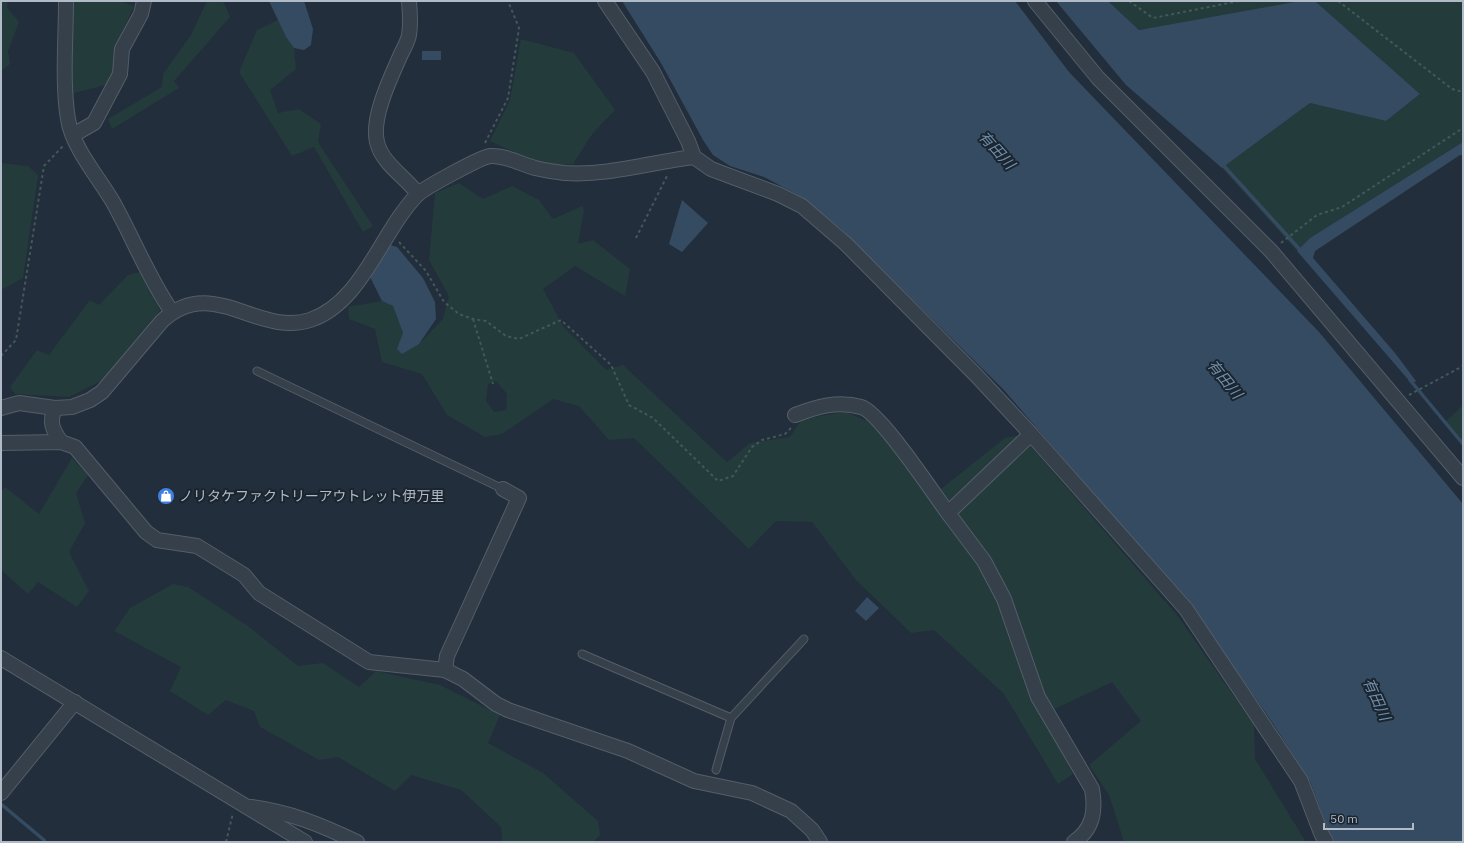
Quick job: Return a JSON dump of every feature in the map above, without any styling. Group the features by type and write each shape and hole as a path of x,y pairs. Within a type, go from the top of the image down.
{"street":[{"path":"66,1 66,90 68,120 73,136 113,202 160,295 172,312"},
{"path":"73,136 94,123 120,74 122,49 141,14 144,1"},
{"path":"409,1 411,20 409,36 386,90 376,127 377,142 383,155 393,168 410,183 418,194"},
{"path":"606,1 652,72 688,141 687,158"},
{"path":"1035,1 1098,78 1271,251 1463,478"},
{"path":"1,408 19,403 55,408 72,407 90,400 102,392 162,321 172,312 187,304 208,302 285,323 311,320 333,307 357,285 390,231 418,194 476,161 489,156 500,156 535,168 565,173 599,172 687,158 711,169 778,194 802,206 846,244 975,374 1032,434 1186,609 1301,781 1321,833 1326,842"},
{"path":"795,415 824,405 847,404 862,407 875,416 984,561 1004,599 1038,697 1092,789 1094,804 1092,821 1081,837 1074,842"},
{"path":"55,408 51,418 52,430 61,442"},
{"path":"948,513 1032,434"},
{"path":"1,443 61,442 75,447 146,532 157,540 197,546 244,575 259,593 369,662 445,670 463,679 496,704 508,710 628,751 694,781 752,793 791,811 812,830 820,842"},
{"path":"445,670 447,656 520,498 503,489"},
{"path":"1,658 305,842"},
{"path":"1,793 75,702"},
{"path":"242,803 312,821 357,842"}],"lane":[{"path":"257,371 503,489"},
{"path":"716,770 731,718 804,639"},
{"path":"582,654 731,718"}],"path":[{"path":"476,161 477,154 488,140 508,98 519,28 508,1"},
{"path":"1129,1 1153,18 1238,1"},
{"path":"1338,1 1452,89 1463,92"},
{"path":"1282,243 1317,215 1342,207 1463,128"},
{"path":"1,356 16,340 44,166 73,136"},
{"path":"636,238 665,177 687,158"},
{"path":"390,231 426,271 444,302 459,314 473,319 486,321 506,336 519,338 561,320 611,365 630,405 653,418 718,481 733,476 752,446 762,440 785,434 793,426 795,415"},
{"path":"473,319 493,384"},
{"path":"1413,393 1463,366"},
{"path":"226,842 242,803"}],"green space":[{"path":"1,1 8,1 7,8 19,22 8,51 10,64 1,71"},
{"path":"71,1 120,1 134,6 120,37 110,84 70,94"},
{"path":"207,1 223,1 230,17 174,81 179,88 112,129 108,119 162,87 163,74 191,35"},
{"path":"1108,1 1300,1 1139,30"},
{"path":"1315,1 1463,1 1463,142 1310,238 1297,251 1222,168 1310,103 1386,121 1420,94"},
{"path":"278,20 286,37 294,48 296,69 270,90 278,113 299,109 321,124 318,142 373,226 363,232 314,147 292,156 239,72 257,30"},
{"path":"521,39 574,53 615,110 593,133 573,164 540,164 490,141 510,100"},
{"path":"1,163 28,166 38,175 23,278 1,290"},
{"path":"459,183 483,199 512,186 539,200 553,219 582,206 584,210 578,244 593,240 630,269 625,296 575,266 543,289 563,326 606,370 623,365 727,462 750,443 790,437 802,419 845,412 872,423 931,497 1005,438 1021,435 1177,615 1254,725 1255,759 1306,842 1124,842 1109,795 1089,765 1141,721 1112,682 1042,715 1073,774 1058,784 1004,694 934,630 911,633 856,580 812,522 776,521 749,549 634,438 609,440 579,406 553,399 502,434 485,437 447,415 422,374 382,362 375,329 349,319 348,307 382,301 393,306 403,333 419,344 443,319 449,296 429,260 435,193","holes":["496,381 507,394 506,410 494,412 486,401 488,384"]},
{"path":"140,272 160,310 101,381 69,397 15,394 10,387 37,350 49,355 90,300 99,305 128,275"},
{"path":"1463,405 1463,444 1445,422"},
{"path":"72,458 88,475 76,493 85,523 69,552 89,591 77,607 38,582 28,594 1,570 1,492 5,487 39,514"},
{"path":"173,584 188,587 248,626 298,666 323,663 359,687 376,671 440,685 500,715 488,743 543,773 598,821 600,835 593,842 502,842 501,827 461,790 411,775 395,791 338,757 319,760 260,727 254,711 226,700 208,715 170,691 181,667 114,631 130,608"}],"water":[{"path":"269,1 304,1 313,29 311,45 304,50 294,48 286,37"},
{"name":"有田川","path":"622,1 1015,1 1069,72 1319,332 1463,504 1463,842 1335,842 1328,830 1310,781 1272,722 1194,610 1003,389 841,229 802,197 764,177 730,166 713,155 703,140 661,63"},
{"path":"1056,1 1108,1 1139,30 1300,1 1315,1 1420,94 1386,121 1310,103 1222,168 1126,85"},
{"path":"422,51 441,51 441,60 422,60"},
{"path":"1463,142 1463,155 1460,155 1315,251 1313,258 1395,353 1416,381 1412,384 1297,251 1310,238"},
{"path":"682,200 708,223 682,252 669,244"},
{"path":"390,245 397,247 423,278 435,302 436,319 419,344 402,354 397,349 403,333 393,306 382,301 370,277"},
{"path":"867,597 879,608 866,621 855,611"}],"waterway":[{"path":"1224,166 1302,252"},
{"path":"1410,380 1463,444"},
{"path":"1,804 44,840"}],"place":[{"name":"ノリタケファクトリーアウトレット伊万里","path":"166,496"}]}
